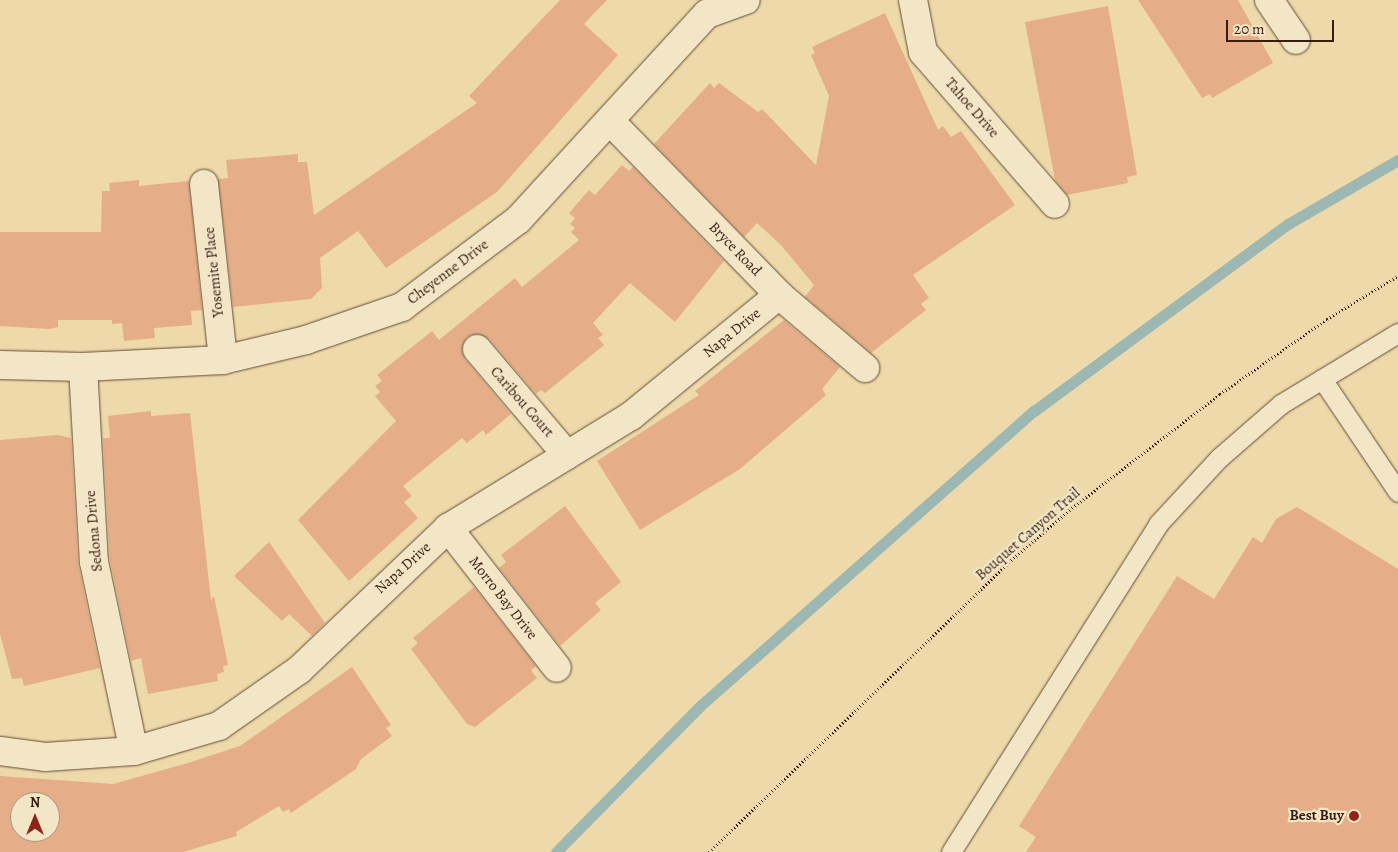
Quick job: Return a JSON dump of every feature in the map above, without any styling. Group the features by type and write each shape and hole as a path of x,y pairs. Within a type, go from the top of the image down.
{"street":[{"name":"Cheyenne Drive","path":"0,365 83,367 224,360 306,340 402,307 518,220 612,123 708,7 746,0"},
{"name":"Tahoe Drive","path":"913,0 923,52 1055,204"},
{"path":"1269,0 1296,40"},
{"name":"Bryce Road","path":"612,123 779,295 865,368"},
{"name":"Yosemite Place","path":"204,184 224,360"},
{"name":"Napa Drive","path":"0,751 45,757 134,751 219,726 299,670 448,528 631,416 779,295"},
{"name":"Caribou Court","path":"477,349 567,455"},
{"name":"Sedona Drive","path":"83,367 94,562 134,751"},
{"name":"Morro Bay Drive","path":"448,528 557,668"}],"lane":[{"path":"951,852 1158,524 1219,458 1281,404 1398,334"},
{"path":"1322,379 1398,492"}],"path":[{"name":"Bouquet Canyon Trail","path":"709,852 1016,556 1072,508 1220,394 1326,319 1398,276"}],"building":[{"path":"560,0 607,0 584,24 618,55 497,192 386,268 358,231 320,258 322,288 311,299 233,307 218,179 228,178 226,160 298,154 298,162 307,162 314,215 477,103 469,96"},
{"path":"1138,0 1238,0 1273,63 1212,98 1210,94 1202,98"},
{"path":"1108,6 1137,175 1127,177 1128,183 1067,195 1055,180 1025,22"},
{"path":"885,13 938,130 943,126 951,137 961,131 1015,205 913,275 929,298 921,304 926,310 871,353 805,297 814,285 781,245 757,223 744,237 654,144 710,83 714,88 719,83 758,112 762,109 816,165 829,96 811,55 815,53 812,47"},
{"path":"622,165 629,171 633,167 724,261 675,322 630,283 593,323 603,335 598,338 604,345 545,393 541,390 536,394 489,339 475,334 467,337 462,351 465,359 511,414 486,435 483,430 467,443 462,438 403,486 412,496 404,502 418,518 349,581 298,520 396,421 375,396 380,392 375,386 382,381 377,375 432,331 439,340 515,278 522,287 579,240 571,232 575,228 570,224 575,218 569,213 589,190 595,195"},
{"path":"139,180 139,186 189,181 202,310 191,311 192,325 154,328 155,338 124,341 122,323 112,324 112,320 58,320 58,327 49,329 0,326 0,232 101,232 102,191 110,191 109,183"},
{"path":"784,320 840,367 822,389 826,395 740,469 640,530 597,461 699,395 695,391"},
{"path":"151,411 151,416 190,413 211,600 214,596 228,665 223,666 224,672 217,674 218,681 148,694 141,658 131,661 110,560 103,438 110,438 108,416"},
{"path":"57,435 71,438 78,563 100,668 24,686 22,678 12,679 0,634 0,440"},
{"path":"565,506 621,582 595,603 601,610 560,646 499,568 506,562 501,555"},
{"path":"1297,507 1398,569 1398,852 1026,852 1036,837 1019,826 1177,576 1214,599 1253,537 1262,543 1276,519"},
{"path":"269,542 325,623 312,636 289,614 282,621 234,576"},
{"path":"474,587 536,666 531,670 537,678 475,727 467,724 411,649 418,643 413,638"},
{"path":"352,667 391,725 386,728 392,736 361,759 356,769 291,813 289,809 283,812 279,806 236,832 237,836 183,852 0,852 0,776 113,784 240,746"}],"waterway":[{"path":"556,852 700,706 1034,411 1288,224 1398,160"}],"place":[{"name":"Best Buy","path":"1354,816"}]}
